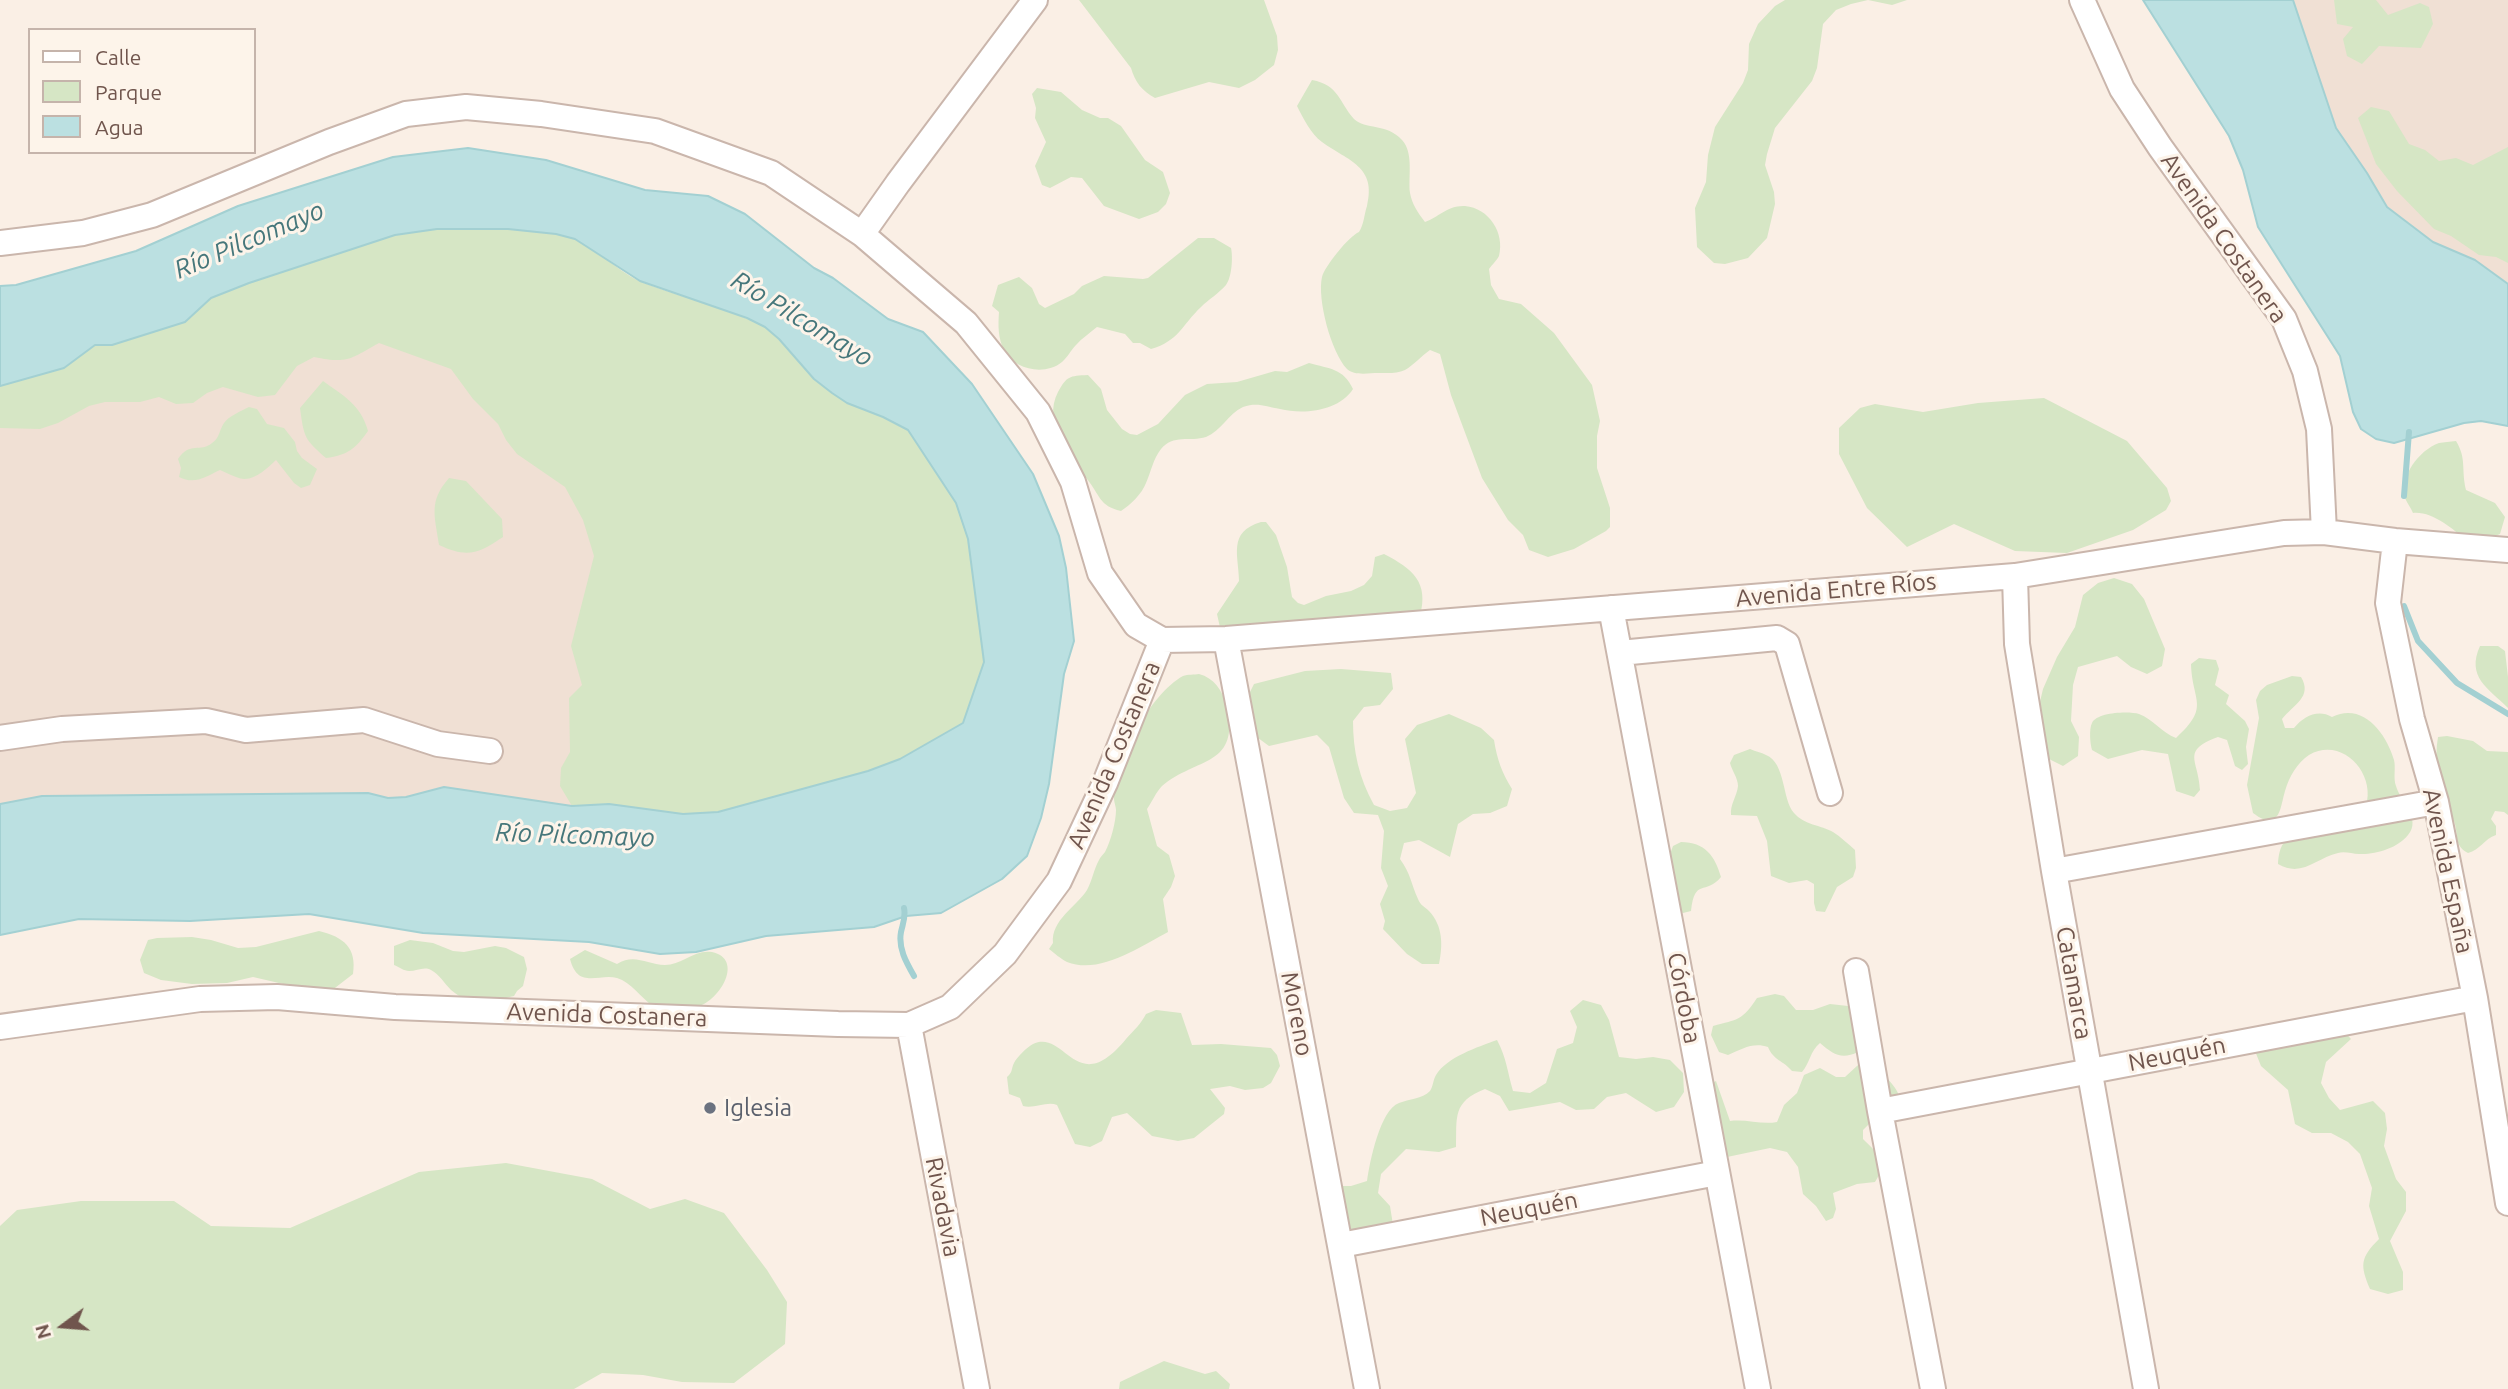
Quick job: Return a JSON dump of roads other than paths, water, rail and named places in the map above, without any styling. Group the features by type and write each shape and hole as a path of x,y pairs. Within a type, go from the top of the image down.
{"street":[{"path":"862,234 1035,0"},
{"name":"Avenida Costanera","path":"2082,0 2122,89 2160,147 2284,319 2305,371 2319,429 2324,532"},
{"name":"Avenida Costanera","path":"0,243 83,233 152,215 329,142 406,114 466,107 541,114 654,131 771,173 862,234 966,323 1038,412 1073,482 1100,573 1136,625 1162,640 1105,783 1059,881 1005,954 950,1007 909,1025 414,1008 276,997 200,999 0,1027"},
{"name":"Avenida Entre Ríos","path":"1162,640 1226,639 2015,576 2284,533 2324,532 2508,550"},
{"name":"Avenida España","path":"2395,541 2388,603 2413,719 2435,802 2474,999 2508,1203"},
{"name":"Catamarca","path":"2015,576 2017,644 2054,871 2146,1389"},
{"name":"Córdoba","path":"1611,608 1758,1389"},
{"path":"1620,653 1777,638 1787,644 1830,793"},
{"name":"Moreno","path":"1226,639 1367,1389"},
{"path":"0,738 62,729 206,720 246,730 364,720 438,744 490,751"},
{"path":"2054,871 2435,802"},
{"path":"1856,971 1933,1389"},
{"name":"Neuquén","path":"1880,1111 2474,999"},
{"name":"Rivadavia","path":"909,1025 977,1389"},
{"name":"Neuquén","path":"1341,1245 1717,1173"}],"water":[{"path":"2143,0 2293,0 2336,128 2387,207 2433,242 2475,260 2508,284 2508,426 2481,421 2464,423 2394,443 2376,439 2361,429 2353,412 2340,356 2258,227 2243,170 2229,136"},
{"name":"Río Pilcomayo","path":"468,148 546,160 645,190 708,196 745,214 814,268 833,278 888,319 923,332 972,384 1033,474 1059,536 1066,568 1074,641 1064,674 1049,784 1041,818 1027,856 1002,879 941,913 906,916 874,927 766,936 696,952 660,954 589,942 423,933 309,914 190,921 79,919 0,935 0,804 42,796 368,793 388,798 406,797 444,787 572,806 609,804 683,814 718,812 868,771 900,759 963,723 984,662 968,539 956,503 908,430 847,403 832,393 814,379 765,327 747,318 640,281 575,239 556,234 508,229 437,229 395,235 249,283 211,298 185,322 112,345 95,345 64,368 0,386 0,286 16,285 136,251 238,206 393,157"}],"waterway":[{"path":"2404,496 2409,432"},
{"path":"2404,606 2418,641 2457,683 2508,714"},
{"path":"904,908 901,944 914,976"}],"place":[{"name":"Iglesia","path":"710,1108"}]}
